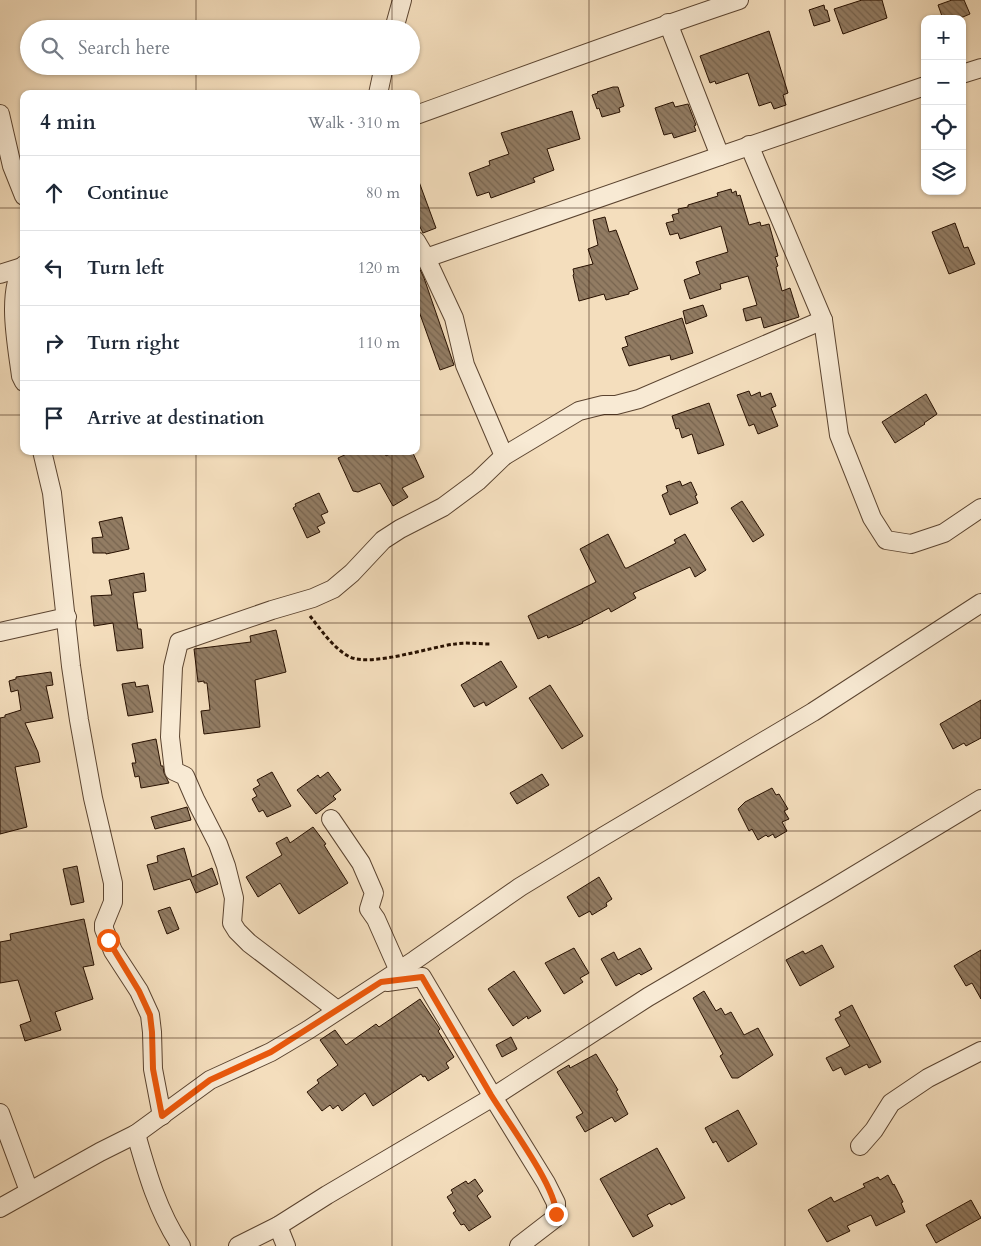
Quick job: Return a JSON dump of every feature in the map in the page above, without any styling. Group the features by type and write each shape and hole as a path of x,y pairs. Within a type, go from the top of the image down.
{"street":[{"path":"396,20 402,0"},
{"path":"420,114 668,23 740,0"},
{"path":"668,23 720,156"},
{"path":"966,73 981,68"},
{"path":"379,90 382,75"},
{"path":"426,258 921,87"},
{"path":"0,114 12,166 20,186"},
{"path":"749,146 823,320 839,435 872,518 886,540 911,544 944,533 981,508"},
{"path":"420,248 454,318 464,365 504,456"},
{"path":"0,274 20,267"},
{"path":"20,274 16,284 14,310 20,368"},
{"path":"337,1010 249,942 232,923 234,898 220,852 186,776 174,771 170,737 173,667 179,642 319,596 338,585 384,540 400,529 443,507 478,481 504,456 579,411 639,399 823,320"},
{"path":"43,455 52,493 71,666 79,720 93,798 113,883 113,902 104,924 104,930 113,951 139,991 150,1015 153,1069 162,1116"},
{"path":"0,1208 136,1134 210,1080 271,1052 399,971 520,887 813,712 981,603"},
{"path":"0,632 67,617"},
{"path":"238,1246 278,1226 493,1097 648,997 980,803"},
{"path":"331,819 361,863 374,893 369,909 376,919 399,971"},
{"path":"381,982 422,977 553,1196 557,1208 556,1216 551,1223 519,1246"},
{"path":"860,1146 874,1130 892,1103 928,1078 981,1051"},
{"path":"0,1113 29,1191"},
{"path":"136,1134 161,1211 181,1246"},
{"path":"278,1226 286,1246"}],"path":[{"path":"299,602 339,649 348,656 361,660 458,643 490,644"}],"building":[{"path":"862,0 882,0 887,18 843,34 834,9"},
{"path":"952,0 964,0 970,14 966,16 942,15 938,5"},
{"path":"824,5 830,21 814,26 809,10"},
{"path":"769,31 788,93 783,95 786,105 774,109 771,102 759,106 748,73 716,84 715,81 710,83 700,56"},
{"path":"618,87 624,106 619,108 620,112 602,117 592,95"},
{"path":"673,102 675,107 688,104 696,125 694,126 696,131 674,138 672,133 664,135 655,108"},
{"path":"572,111 580,139 547,149 554,170 533,178 535,182 491,198 489,192 477,196 469,173 490,165 489,161 509,154 501,133"},
{"path":"420,184 436,228 423,233 420,227"},
{"path":"731,189 732,193 736,191 737,196 740,195 749,225 760,222 761,226 769,224 778,256 775,257 778,266 776,267 782,291 790,288 799,317 764,328 761,317 746,321 743,309 757,305 748,276 720,284 721,289 690,299 684,280 700,274 696,262 728,252 721,226 680,239 678,233 670,235 666,223 674,221 672,215 679,213 678,209 718,196 717,193"},
{"path":"605,217 609,232 616,230 638,289 629,292 629,294 606,300 604,294 579,301 573,269 593,264 588,249 598,245 593,220"},
{"path":"955,223 964,248 968,247 975,264 949,274 932,232"},
{"path":"420,269 454,365 440,370 420,314"},
{"path":"703,305 707,316 686,324 683,311"},
{"path":"682,318 693,353 671,360 670,355 629,366 622,348 628,346 625,337"},
{"path":"749,391 751,396 760,392 761,397 771,393 776,406 771,408 778,426 758,434 754,424 749,426 737,395"},
{"path":"926,394 937,414 895,443 882,422"},
{"path":"709,403 724,445 698,454 692,434 682,438 679,428 676,429 672,416"},
{"path":"344,455 414,455 424,477 402,488 408,497 393,506 380,483 358,492 353,491 338,458"},
{"path":"680,481 682,486 691,482 697,495 695,496 698,503 670,515 662,495 668,492 666,486"},
{"path":"319,493 328,512 321,515 325,523 317,527 320,532 307,538 293,508 296,506 295,504"},
{"path":"742,501 764,535 753,542 731,508"},
{"path":"122,517 129,549 106,554 93,553 92,538 103,537 99,522"},
{"path":"608,534 625,568 627,568 676,543 674,540 685,534 706,570 695,577 690,567 633,593 636,598 611,612 609,608 583,623 548,638 547,635 538,639 528,616 596,582 580,549"},
{"path":"144,573 146,591 133,593 138,629 141,629 143,648 117,651 113,623 94,626 91,596 112,595 109,580"},
{"path":"276,630 286,672 255,680 260,727 204,734 201,711 210,710 207,683 204,683 204,681 198,682 194,649 251,642 250,636"},
{"path":"501,661 517,687 486,706 484,702 474,707 461,685"},
{"path":"51,672 53,685 46,686 53,718 25,723 38,752 40,762 15,767 27,827 0,834 0,718 21,710 18,690 11,692 9,681 16,679 16,677"},
{"path":"135,682 136,687 148,685 153,712 128,716 122,684"},
{"path":"550,685 583,736 562,749 529,698"},
{"path":"981,700 981,738 966,746 964,743 953,749 940,724"},
{"path":"156,739 161,766 163,766 169,783 141,788 139,776 135,777 132,763 136,763 132,744"},
{"path":"272,772 291,806 267,817 263,810 259,812 252,799 257,796 253,789 260,785 257,780"},
{"path":"328,772 341,790 333,796 336,799 316,814 297,790 318,775 320,778"},
{"path":"542,774 549,785 517,804 510,793"},
{"path":"772,788 776,795 779,794 788,809 784,811 789,819 782,822 787,831 775,838 773,834 768,837 766,835 758,840 752,829 749,831 738,809 745,802"},
{"path":"187,807 191,820 155,829 151,817"},
{"path":"313,827 326,844 324,845 348,883 299,914 280,883 258,897 246,877 282,855 276,843 287,837 290,843"},
{"path":"184,848 192,877 212,868 218,884 196,893 190,879 154,890 147,865 158,862 157,856"},
{"path":"77,866 84,902 71,905 63,869"},
{"path":"599,877 612,899 606,903 607,906 592,915 590,911 579,917 567,897"},
{"path":"170,907 179,929 167,934 158,911"},
{"path":"84,919 94,965 83,967 93,999 55,1012 61,1030 25,1041 20,1025 31,1021 18,980 0,983 0,942 11,940 10,934"},
{"path":"822,945 834,967 800,986 786,960 803,951 805,954"},
{"path":"574,948 589,973 580,978 583,982 564,994 545,963"},
{"path":"640,948 652,969 641,975 639,973 616,986 601,959 614,952 618,960"},
{"path":"981,950 981,999 972,983 966,986 954,966"},
{"path":"514,971 541,1011 528,1019 527,1016 513,1026 488,989"},
{"path":"704,991 716,1011 721,1008 725,1015 731,1012 744,1035 758,1028 773,1055 738,1078 732,1078 720,1056 723,1054 693,998"},
{"path":"420,999 440,1029 438,1031 454,1057 446,1063 449,1068 428,1081 421,1074 373,1106 365,1093 342,1111 338,1105 333,1109 330,1105 322,1111 307,1092 319,1083 317,1080 338,1065 320,1040 335,1030 346,1045 376,1024 379,1027"},
{"path":"852,1005 881,1062 869,1068 867,1064 845,1075 841,1067 833,1071 826,1058 850,1046 835,1019 841,1016 839,1012"},
{"path":"511,1037 517,1049 502,1057 496,1045"},
{"path":"596,1054 618,1090 616,1091 628,1114 615,1122 612,1117 585,1132 576,1117 583,1113 557,1072 569,1065 570,1068"},
{"path":"738,1110 757,1144 728,1162 716,1141 713,1143 705,1128"},
{"path":"657,1148 685,1198 671,1205 670,1203 647,1215 653,1226 633,1237 600,1179"},
{"path":"888,1175 903,1202 901,1203 905,1212 876,1226 871,1215 847,1226 850,1231 827,1242 808,1210 831,1197 834,1202 865,1187 863,1184 878,1177 880,1180"},
{"path":"475,1179 483,1191 477,1196 491,1217 469,1231 464,1224 461,1225 453,1213 456,1211 447,1197 453,1193 451,1190 466,1181 468,1184"},
{"path":"971,1200 981,1218 936,1243 926,1225"}],"route":[{"path":"108,940 139,991 150,1015 153,1069 162,1116 210,1080 271,1052 381,982 422,977 539,1170 556,1203 556,1214"}]}
